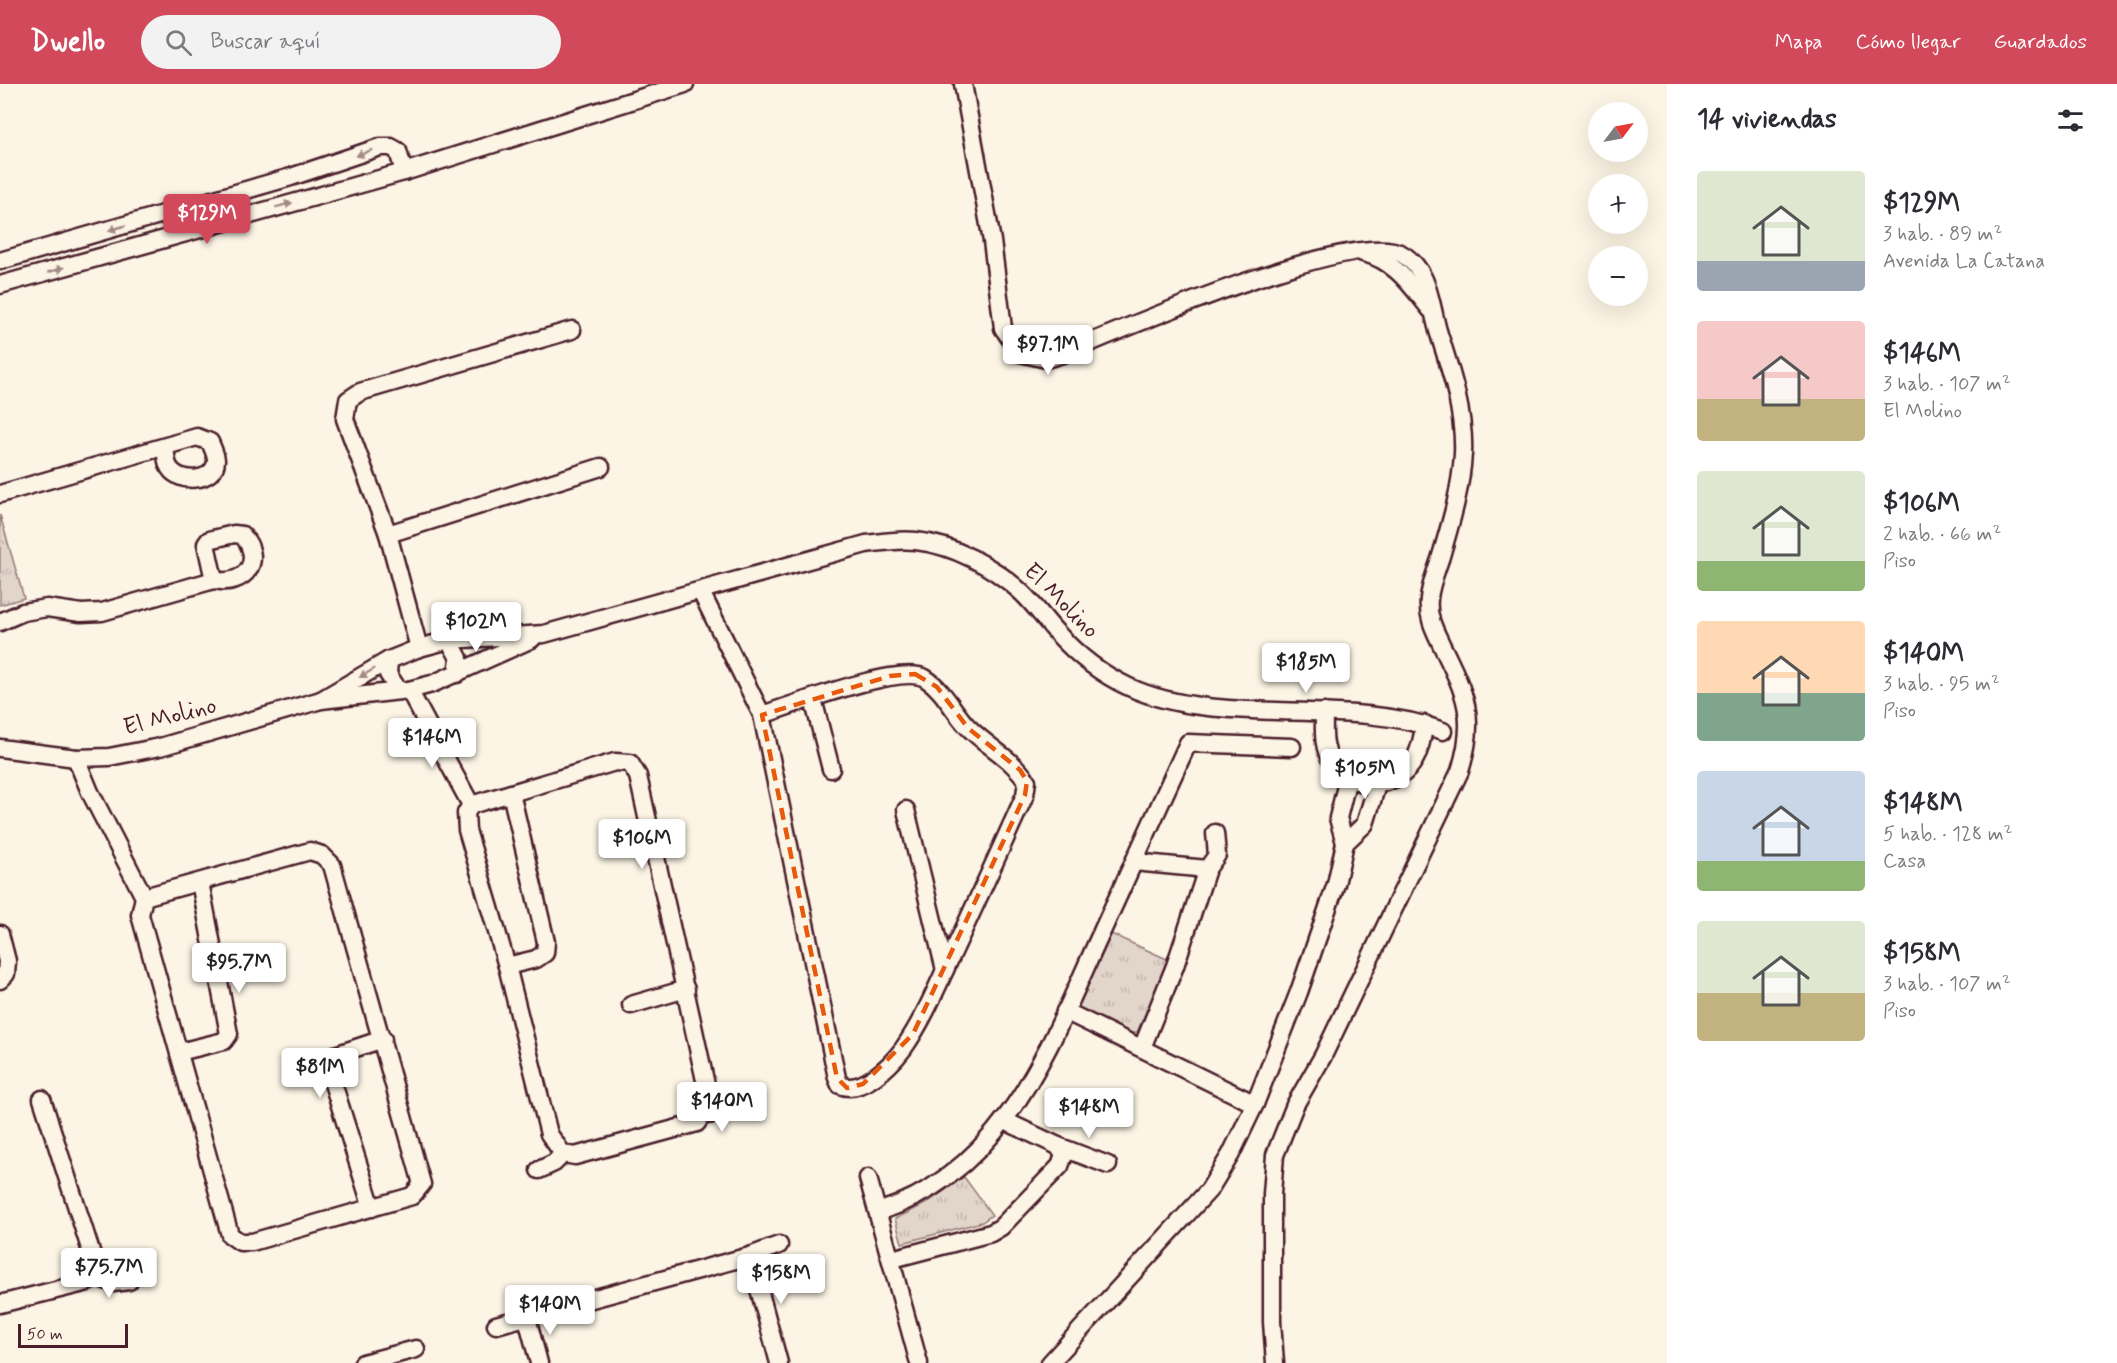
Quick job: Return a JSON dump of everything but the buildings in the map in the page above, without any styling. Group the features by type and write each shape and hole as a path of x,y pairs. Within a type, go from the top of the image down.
{"street":[{"path":"0,285 404,172 685,84"},
{"path":"963,84 992,241 1003,328 1020,353 1046,359 1063,354 1252,282 1308,263 1356,251 1377,257 1397,270 1431,311 1447,359 1462,422 1461,480 1429,599 1431,622 1466,701 1469,743 1460,771 1323,1056 1296,1105 1275,1155 1272,1229 1272,1322 1275,1363"},
{"path":"0,261 291,177 380,147 391,147 398,152 404,172"},
{"path":"419,648 388,534 345,419 348,400 360,392 572,330"},
{"path":"0,494 165,447"},
{"path":"388,534 602,466"},
{"name":"El Molino","path":"0,748 76,758 110,757 160,747 321,700 404,691 457,674 544,634 701,592 866,544 896,541 927,543 970,557 1004,578 1021,592 1072,649 1090,664 1130,687 1157,699 1206,706 1324,712 1425,724 1443,731"},
{"path":"0,622 23,612 47,608 81,613 102,612 214,580"},
{"path":"701,592 762,715 840,1085 847,1088 863,1084 901,1051 926,1011 1026,795 1027,781 1020,770 968,728 937,687 915,674 890,676 762,715"},
{"name":"El Molino","path":"321,700 388,660 419,648 449,640 544,634"},
{"path":"449,640 459,658 457,674"},
{"path":"388,660 388,674 404,691 471,805"},
{"path":"813,699 831,769"},
{"path":"1324,712 1326,750 1336,768 1348,778 1377,785 1393,780 1413,764 1425,724"},
{"name":"El Molino","path":"0,735 28,751"},
{"path":"878,1212 927,1190 951,1173 982,1147 1005,1121 1040,1068 1188,743 1292,747"},
{"path":"76,758 90,792 144,897 140,915 230,1235 240,1242 252,1242 412,1196 422,1184 384,1039 332,865 322,855 310,851 144,897"},
{"path":"539,1170 563,1154 575,1156 697,1123 705,1115 710,1103 638,776 630,763 615,762 471,805 466,813 467,830 507,966 549,1134 563,1154"},
{"path":"1050,1363 1209,1190 1231,1154 1255,1104 1299,993 1336,884 1345,843 1338,818 1348,778"},
{"path":"1345,843 1365,824 1377,785"},
{"path":"507,966 536,959 545,953 546,942 511,793"},
{"path":"906,810 945,970"},
{"path":"1142,1048 1175,966 1207,869 1217,855 1215,833"},
{"path":"1134,862 1207,869"},
{"path":"179,1052 224,1041 229,1034 200,882"},
{"path":"0,934 7,961 6,974 0,980"},
{"path":"631,1005 686,989"},
{"path":"1065,1011 1255,1104"},
{"path":"372,1208 332,1080 330,1064 335,1055 384,1039"},
{"path":"0,1304 88,1282 94,1276 96,1267 42,1099"},
{"path":"705,1115 735,1112"},
{"path":"1005,1121 1058,1146 1108,1165"},
{"path":"892,1259 991,1233 1001,1227 1060,1166 1064,1155 1058,1146"},
{"path":"868,1178 919,1363"},
{"path":"496,1325 750,1256 779,1245"},
{"path":"750,1256 779,1363"},
{"path":"94,1276 113,1283 129,1281"},
{"path":"527,1318 539,1363"},
{"path":"363,1363 416,1349"}],"highlighted area":[{"path":"915,674 937,687 968,728 1020,770 1027,781 1025,795 913,1034 863,1084 847,1088 837,1078 762,715 890,676"}],"green space":[{"path":"0,515 24,598 0,605"},
{"path":"1109,933 1169,960 1137,1032 1131,1034 1075,1009"},
{"path":"964,1177 992,1215 982,1222 902,1243 895,1219 927,1203"}]}
